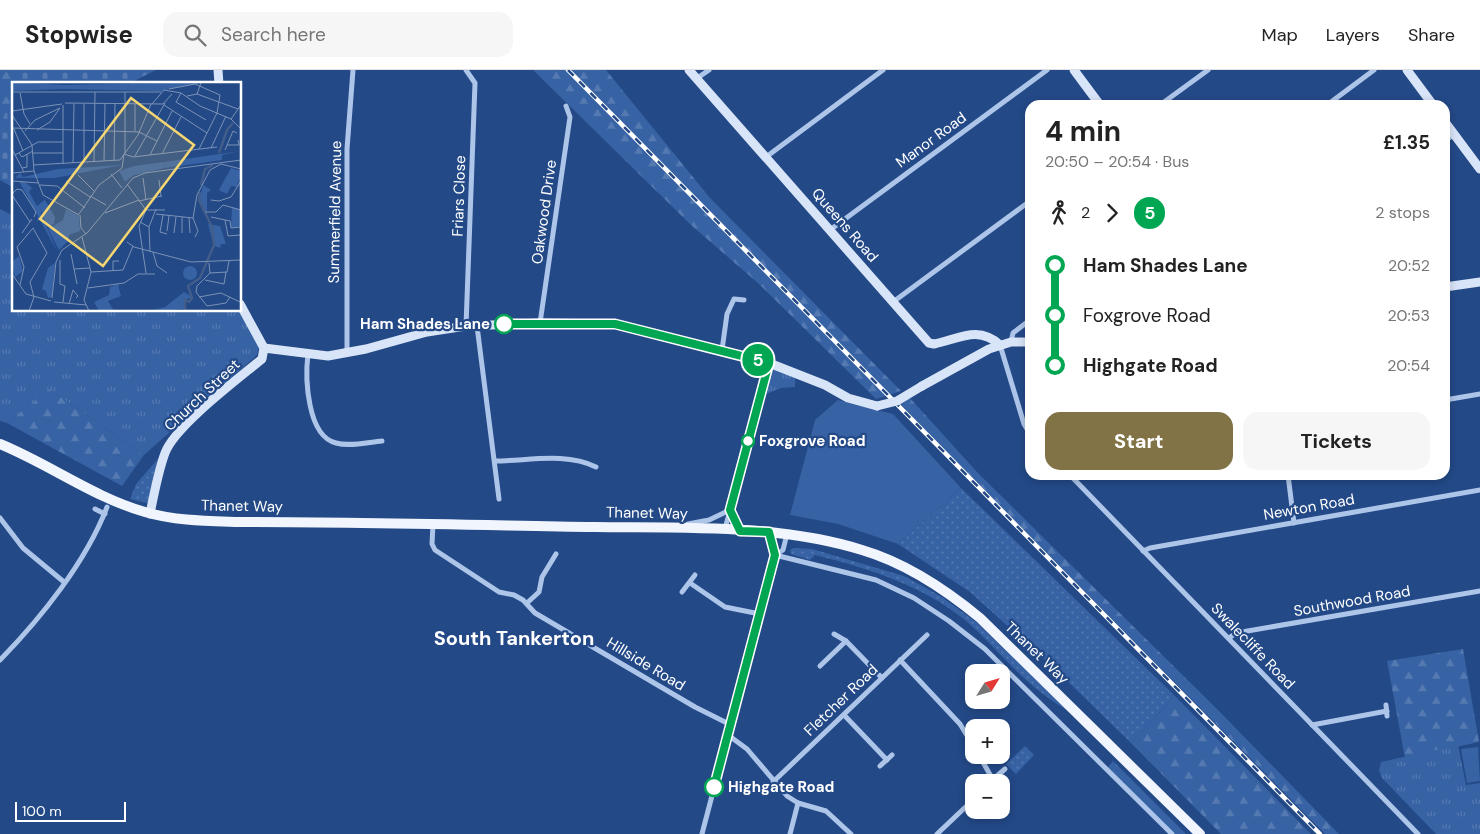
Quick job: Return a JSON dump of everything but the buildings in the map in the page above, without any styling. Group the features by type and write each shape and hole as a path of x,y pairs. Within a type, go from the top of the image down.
{"main road":[{"name":"Thanet Way","path":"0,444 108,497 150,514 212,521 672,528 769,532 830,541 864,550 910,569 946,592 986,624 1200,834"}],"street":[{"name":"Summerfield Avenue","path":"347,354 347,149 353,70"},
{"name":"Friars Close","path":"466,70 476,84 466,326"},
{"name":"Queens Road","path":"689,70 929,343 934,344 976,333 986,335 1000,344"},
{"path":"696,79 709,70"},
{"path":"766,157 883,70"},
{"name":"Manor Road","path":"830,230 1047,70"},
{"path":"1074,70 1096,100"},
{"path":"1167,100 1208,70"},
{"path":"1334,100 1374,70"},
{"path":"1407,70 1429,100"},
{"name":"Oakwood Drive","path":"540,323 570,117 566,106"},
{"path":"1450,129 1480,169"},
{"path":"1450,137 1454,134"},
{"path":"893,302 1025,205"},
{"path":"1450,287 1480,282"},
{"path":"722,350 727,314 734,299 744,300"},
{"path":"241,306 264,348 328,356 347,354 427,332 466,326 540,323 615,324 769,363 824,385 848,398 877,406 896,401 1000,344 1025,342"},
{"path":"1011,342 1013,333 1025,324"},
{"path":"477,326 499,499"},
{"path":"1000,344 1025,426"},
{"name":"Church Street","path":"150,514 165,452 173,439 222,392 262,359 264,348"},
{"path":"308,354 306,374 315,422 323,436 341,444 382,441"},
{"path":"725,530 769,363"},
{"path":"1450,399 1480,394"},
{"path":"495,461 562,458 585,462 596,467"},
{"name":"Swalecliffe Road","path":"1075,480 1418,834"},
{"path":"1289,480 1294,523"},
{"name":"Newton Road","path":"1143,551 1150,548 1480,490"},
{"path":"0,660 27,630 64,582 90,544 107,507"},
{"path":"95,509 105,514"},
{"path":"672,528 709,520 730,510"},
{"path":"730,510 740,531"},
{"path":"0,518 22,548 64,582"},
{"name":"Hillside Road","path":"433,524 432,544 435,550 499,592 514,595 535,613 695,707 731,725"},
{"path":"702,834 775,555 769,532"},
{"path":"775,555 783,550 787,534"},
{"path":"526,604 539,592 542,577 556,554"},
{"path":"775,555 876,580 914,598 949,620 985,649 1172,834"},
{"path":"682,592 695,575"},
{"path":"690,583 725,608 760,614"},
{"name":"Southwood Road","path":"1229,638 1236,633 1480,591"},
{"path":"834,634 846,641 882,678"},
{"name":"Fletcher Road","path":"773,782 927,635"},
{"path":"820,666 846,641"},
{"path":"900,660 960,724 965,732"},
{"path":"1312,725 1387,711"},
{"path":"844,715 887,760"},
{"path":"728,735 747,749 773,782 787,796 798,803 826,812 851,834"},
{"path":"880,766 892,755"},
{"path":"1000,774 1005,769"},
{"path":"790,834 798,803"},
{"path":"937,834 965,808"}],"green space":[{"path":"0,70 37,70 29,82 12,82 12,111 0,135"},
{"path":"23,70 156,70 132,82 18,82"},
{"path":"533,70 606,70 710,198 901,391 876,399 759,284 691,225"},
{"path":"12,97 12,187 0,180 0,126"},
{"path":"0,209 12,215 12,311 239,311 259,347 257,355 144,455 49,389 7,423 0,421"},
{"path":"775,369 795,376 795,387 781,388 766,394 769,373"},
{"path":"49,389 144,455 122,486 7,423"},
{"path":"909,397 977,472 1217,709 1339,834 1325,834 923,428 900,403"},
{"path":"838,400 893,414 961,488 898,544 838,524 790,515 815,420"},
{"path":"170,445 152,504 130,499 136,484"},
{"path":"961,488 1175,696 1131,743 1054,668 970,592 898,544"},
{"path":"793,548 812,549 904,576 942,597 977,623 1071,713 1029,683 965,620 931,597 912,587 874,572 815,555 810,560 791,554 790,550"},
{"path":"1463,649 1479,742 1405,758 1387,661"},
{"path":"1175,696 1311,834 1221,834 1131,743"},
{"path":"1458,745 1466,785 1480,783 1480,834 1436,834 1382,778 1379,770 1381,762"},
{"path":"1025,746 1034,755 1016,774 1006,764 1010,764 1010,760"},
{"path":"1478,747 1480,781 1467,783 1461,749"},
{"path":"1113,761 1186,834 1174,834 1107,768"}],"railway":[{"path":"568,70 1320,834"}],"bus line":[{"name":"5","path":"504,324 615,324 769,363 730,510 740,531 769,532 775,555 714,787"}],"place":[{"name":"Ham Shades Lane","path":"504,324"},
{"name":"Foxgrove Road","path":"748,441"},
{"name":"Highgate Road","path":"714,787"}],"district":[{"name":"South Tankerton","path":"514,638"}]}
